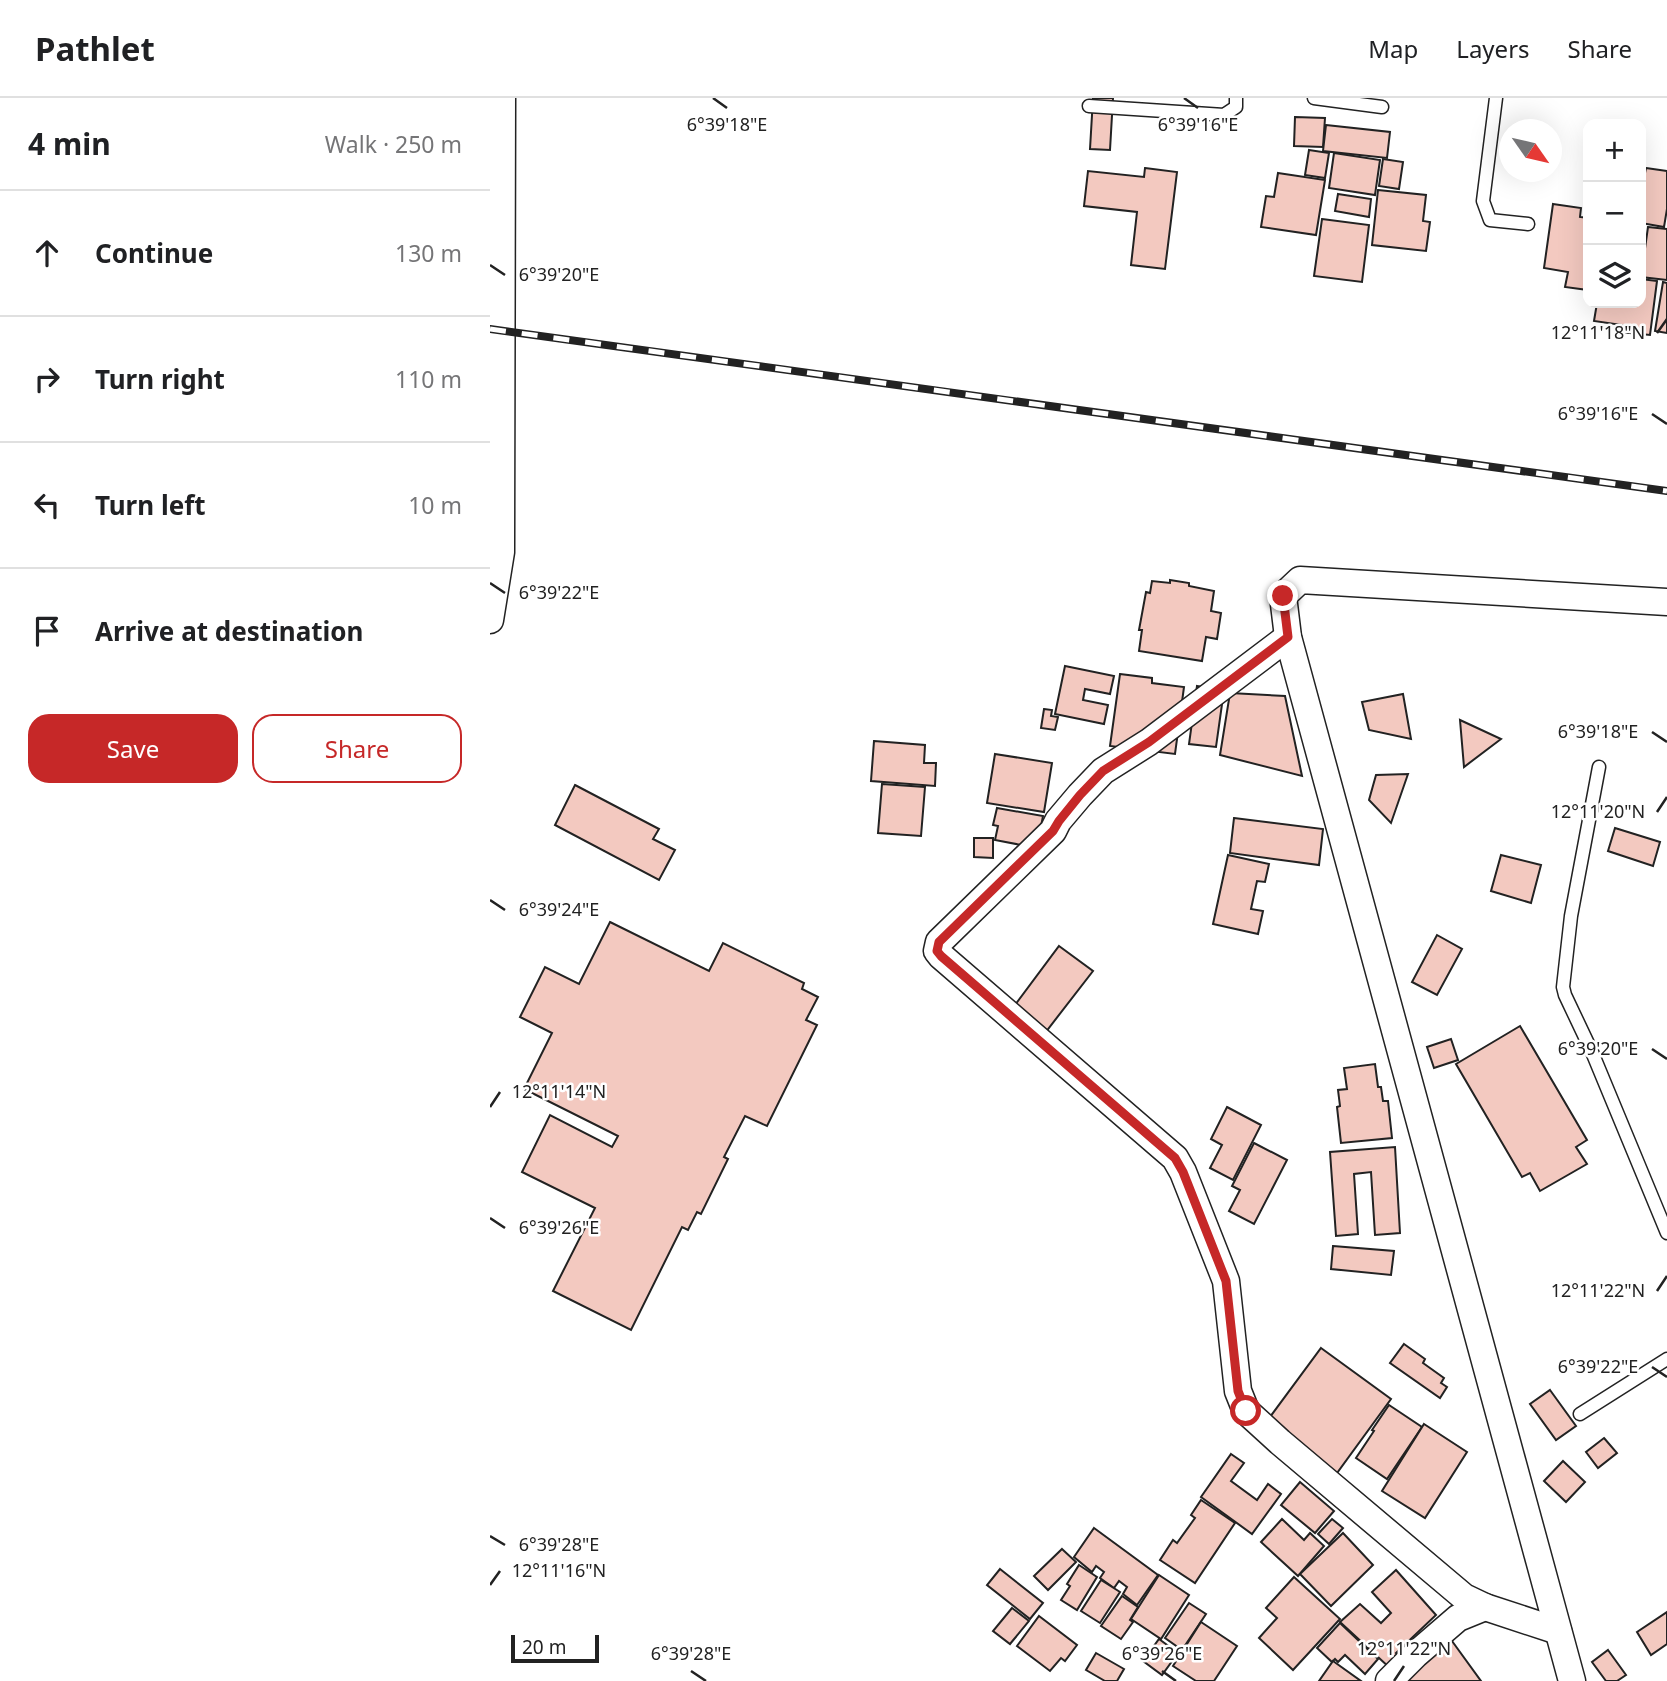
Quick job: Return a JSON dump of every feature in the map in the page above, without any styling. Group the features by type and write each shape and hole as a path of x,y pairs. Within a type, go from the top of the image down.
{"street":[{"path":"490,620 501,552 502,98"},
{"path":"1572,1681 1288,637 1283,596 1300,580 1667,602"},
{"path":"1288,637 1149,742 1103,771 1053,831 939,942 937,951 1175,1158 1226,1281 1238,1391 1246,1411 1464,1598 1558,1631"},
{"path":"1389,1681 1458,1618 1485,1607"}],"lane":[{"path":"1089,106 1224,115 1236,107 1236,98"},
{"path":"1314,98 1382,107"},
{"path":"1496,98 1483,201 1490,220 1528,224"},
{"path":"1599,767 1571,916 1563,987 1667,1233"},
{"path":"1580,1414 1667,1359"}],"building":[{"path":"1093,98 1113,98 1110,150 1090,149"},
{"path":"1295,117 1325,118 1323,147 1294,146"},
{"path":"1326,125 1390,132 1387,158 1323,151"},
{"path":"1309,150 1329,153 1325,178 1305,175"},
{"path":"1334,153 1380,160 1375,195 1329,188"},
{"path":"1383,159 1403,162 1399,189 1379,186"},
{"path":"1145,168 1177,172 1165,269 1131,265 1137,212 1084,206 1088,171 1144,177"},
{"path":"1646,168 1667,171 1664,227 1646,224"},
{"path":"1278,173 1325,180 1316,235 1261,227 1266,196 1274,197"},
{"path":"1378,190 1426,195 1423,221 1430,222 1426,251 1372,245"},
{"path":"1338,194 1371,199 1369,217 1335,211"},
{"path":"1553,204 1581,208 1583,289 1565,287 1568,272 1544,268"},
{"path":"1322,219 1369,225 1362,282 1314,276"},
{"path":"1648,227 1667,229 1667,280 1646,278"},
{"path":"1646,280 1657,281 1650,335 1620,332 1622,325 1594,321 1596,308 1646,308"},
{"path":"1663,282 1667,283 1667,333 1655,331"},
{"path":"1170,580 1214,591 1211,611 1221,613 1217,639 1206,637 1202,661 1139,651 1142,630 1139,630 1146,592 1150,593 1152,581 1170,583"},
{"path":"1065,666 1114,676 1110,694 1085,689 1083,700 1108,705 1104,724 1055,714"},
{"path":"1120,674 1152,678 1152,683 1184,687 1175,754 1110,746"},
{"path":"1197,686 1224,690 1216,747 1189,744"},
{"path":"1230,693 1285,696 1302,776 1220,755"},
{"path":"1403,694 1411,739 1369,730 1362,702"},
{"path":"1044,709 1052,710 1051,716 1058,717 1055,730 1041,728"},
{"path":"1460,720 1501,739 1464,767"},
{"path":"874,741 925,745 924,763 936,763 935,786 871,781"},
{"path":"995,754 1052,763 1044,812 987,803"},
{"path":"1408,774 1391,823 1369,800 1376,775"},
{"path":"882,784 925,787 921,836 878,833"},
{"path":"575,785 659,829 653,839 675,850 659,880 555,825"},
{"path":"997,808 1043,816 1037,848 995,840 998,826 993,825"},
{"path":"1234,818 1323,829 1319,865 1230,853"},
{"path":"1615,828 1660,842 1653,866 1608,851"},
{"path":"974,838 993,838 993,858 974,857"},
{"path":"1228,855 1269,864 1265,882 1257,881 1251,909 1263,911 1258,934 1213,924"},
{"path":"1501,855 1541,865 1531,903 1491,891"},
{"path":"610,922 709,971 723,943 804,983 802,989 818,997 806,1020 817,1025 767,1126 745,1116 724,1157 728,1159 701,1214 697,1212 688,1230 682,1227 631,1330 553,1291 595,1208 522,1172 550,1115 612,1147 618,1136 524,1089 552,1033 520,1017 545,967 579,984"},
{"path":"1437,935 1462,949 1437,995 1412,982"},
{"path":"1059,946 1093,971 1045,1033 1012,1009"},
{"path":"1520,1026 1587,1140 1576,1147 1587,1164 1540,1191 1530,1173 1522,1177 1456,1064"},
{"path":"1451,1039 1458,1060 1434,1068 1427,1047"},
{"path":"1375,1064 1378,1087 1381,1087 1383,1101 1388,1101 1392,1138 1341,1143 1337,1107 1340,1106 1338,1090 1347,1089 1344,1068"},
{"path":"1227,1107 1261,1125 1233,1180 1210,1168 1222,1145 1211,1139"},
{"path":"1254,1143 1287,1160 1254,1224 1229,1211 1240,1190 1232,1186"},
{"path":"1395,1147 1400,1233 1375,1235 1371,1172 1354,1174 1358,1234 1336,1236 1330,1152"},
{"path":"1333,1246 1394,1251 1391,1275 1331,1269"},
{"path":"1404,1344 1425,1359 1423,1363 1444,1378 1441,1383 1447,1387 1440,1398 1390,1363"},
{"path":"1321,1348 1391,1399 1337,1473 1267,1421"},
{"path":"1550,1390 1576,1426 1556,1440 1530,1404"},
{"path":"1389,1405 1422,1427 1387,1479 1356,1458"},
{"path":"1424,1424 1467,1452 1425,1518 1382,1491"},
{"path":"1604,1438 1617,1453 1598,1468 1586,1452"},
{"path":"1231,1454 1244,1463 1231,1481 1257,1500 1268,1484 1281,1494 1252,1534 1201,1497"},
{"path":"1563,1461 1585,1482 1566,1502 1544,1481"},
{"path":"1300,1482 1334,1511 1315,1533 1281,1505"},
{"path":"1201,1500 1235,1523 1195,1583 1160,1560 1173,1540 1177,1543 1195,1518 1191,1515"},
{"path":"1282,1519 1304,1540 1310,1533 1324,1546 1298,1576 1261,1542"},
{"path":"1332,1519 1343,1528 1329,1544 1318,1534"},
{"path":"1094,1528 1158,1575 1137,1605 1123,1594 1127,1587 1119,1581 1114,1588 1100,1578 1104,1572 1096,1566 1092,1572 1074,1557"},
{"path":"1343,1533 1373,1565 1331,1606 1300,1574"},
{"path":"1062,1549 1076,1562 1048,1590 1034,1576"},
{"path":"1079,1565 1097,1577 1077,1610 1061,1600"},
{"path":"1000,1569 1043,1603 1030,1619 987,1585"},
{"path":"1396,1570 1436,1615 1396,1653 1400,1657 1391,1669 1340,1622 1360,1604 1381,1623 1391,1613 1372,1592"},
{"path":"1159,1575 1189,1595 1161,1639 1131,1619"},
{"path":"1294,1577 1340,1619 1293,1670 1259,1638 1277,1618 1266,1608"},
{"path":"1101,1580 1120,1592 1100,1623 1081,1611"},
{"path":"1122,1596 1138,1607 1130,1620 1133,1622 1121,1639 1101,1626"},
{"path":"1189,1603 1206,1614 1182,1650 1165,1638"},
{"path":"1012,1608 1029,1621 1010,1644 993,1631"},
{"path":"1667,1612 1667,1644 1651,1655 1637,1632"},
{"path":"1039,1616 1077,1645 1065,1661 1061,1658 1050,1671 1017,1646"},
{"path":"1201,1622 1237,1646 1214,1681 1196,1681 1173,1666"},
{"path":"1340,1623 1378,1659 1365,1674 1345,1655 1338,1662 1335,1659 1332,1662 1317,1648"},
{"path":"1159,1639 1178,1653 1162,1675 1143,1661"},
{"path":"1452,1641 1481,1681 1397,1681"},
{"path":"1608,1650 1626,1675 1617,1681 1606,1681 1592,1662"},
{"path":"1096,1653 1124,1669 1117,1681 1105,1681 1086,1670"},
{"path":"1333,1661 1361,1681 1319,1681"}],"railway":[{"path":"490,329 1667,491"}],"route":[{"path":"1246,1411 1238,1391 1226,1281 1175,1158 937,951 939,942 1037,848 1103,771 1149,742 1288,637 1283,596"}]}
